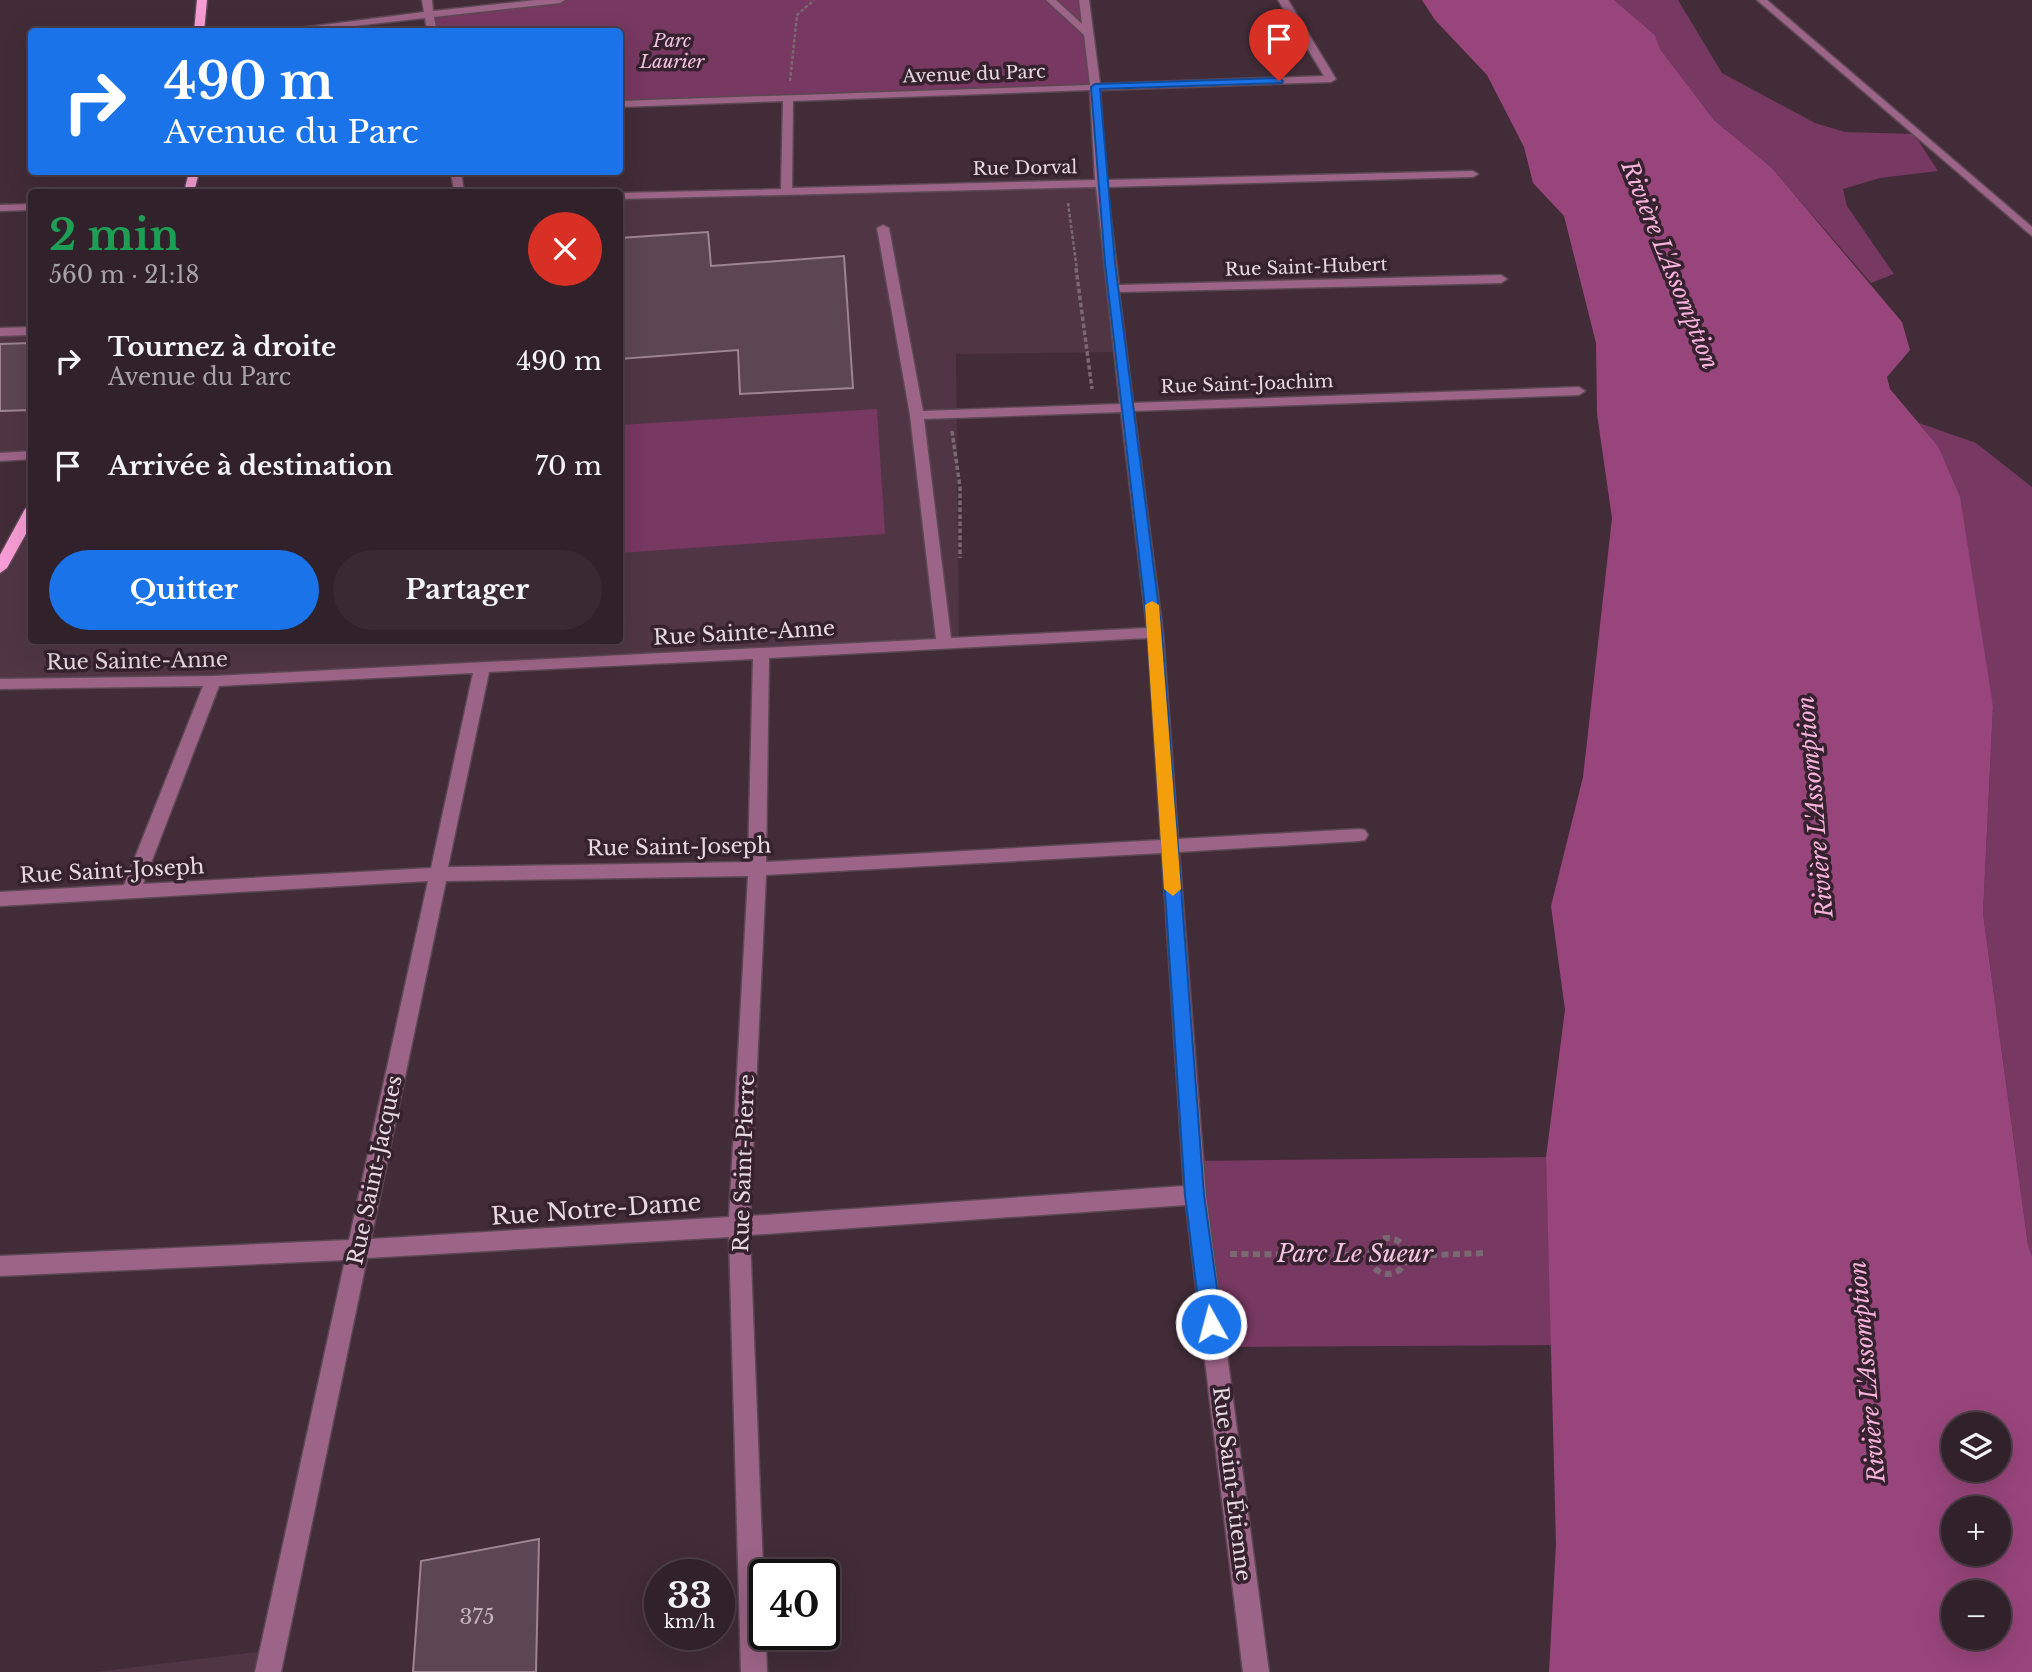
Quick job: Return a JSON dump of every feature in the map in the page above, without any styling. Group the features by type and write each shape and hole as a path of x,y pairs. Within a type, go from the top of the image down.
{"main road":[{"path":"199,28 202,0"},
{"path":"0,568 28,516"}],"street":[{"path":"427,0 431,28"},
{"path":"307,28 560,0"},
{"path":"1051,0 1089,35"},
{"name":"Rue Saint-Étienne","path":"1084,0 1095,87 1101,183 1155,633 1195,1195 1256,1672"},
{"name":"Avenue du Parc","path":"623,104 1331,79 1283,0"},
{"path":"1762,0 2032,233"},
{"path":"786,192 788,99"},
{"name":"Rue Dorval","path":"623,196 1473,174"},
{"path":"0,208 28,207"},
{"path":"883,229 917,415 944,644"},
{"name":"Rue Saint-Hubert","path":"1113,289 1501,279"},
{"path":"0,332 28,331"},
{"name":"Rue Saint-Joachim","path":"917,415 1578,391"},
{"path":"0,457 28,455"},
{"name":"Rue Sainte-Anne","path":"0,684 213,681 1155,633"},
{"name":"Rue Saint-Pierre","path":"754,1672 750,1618 739,1226 757,869 761,653"},
{"name":"Rue Saint-Jacques","path":"268,1672 482,668"},
{"path":"130,893 213,681"},
{"name":"Rue Saint-Joseph","path":"0,899 436,874 757,869 1359,835"},
{"name":"Rue Notre-Dame","path":"0,1266 359,1250 1195,1195"}],"path":[{"path":"788,99 797,15 814,0"},
{"path":"1068,200 1092,389"},
{"path":"948,414 960,487 960,565"},
{"path":"1388,1239 1400,1245 1407,1255 1405,1266 1391,1274 1373,1266 1369,1255 1376,1241 1388,1239"},
{"path":"1407,1255 1486,1253"},
{"path":"1202,1254 1369,1255"}],"shaded area":[{"path":"1101,183 1121,352 956,354 959,643 482,668 0,683 0,568 28,515 28,644 623,644 623,196"},
{"path":"28,331 28,455 0,457 0,332"},
{"path":"273,1650 268,1672 95,1672"}],"green space":[{"name":"Parc Laurier","path":"560,0 1084,0 1095,87 623,104 623,28 431,28 429,14"},
{"path":"1614,0 1678,0 1722,73 1815,123 1845,132 1914,134 1938,171 1880,178 1843,189 1847,206 1894,274 1871,283 1772,168 1714,120 1660,49 1655,35"},
{"path":"877,409 885,534 623,553 623,425"},
{"path":"1919,423 1976,443 2032,487 2032,1256 2028,1245 1983,914 1993,706 1938,446"},
{"name":"Parc Le Sueur","path":"1546,1157 1552,1345 1214,1347 1192,1161"}],"water":[{"name":"Rivière L'Assomption","path":"1422,0 1614,0 1655,35 1660,49 1714,120 1772,168 1902,322 1910,350 1887,377 1890,389 1938,446 1960,497 1993,706 1983,914 2028,1245 2032,1256 2032,1672 1549,1672 1556,1544 1546,1157 1565,1010 1551,906 1583,777 1612,518 1597,414 1596,343 1564,216 1533,183 1524,147 1487,75 1435,20"}],"building":[{"path":"708,232 711,266 844,256 853,388 740,394 738,350 623,359 623,238"},
{"path":"28,343 28,410 0,411 0,344"},
{"path":"539,1539 536,1672 413,1672 421,1561"}],"slow traffic":[{"path":"1152,605 1173,889"}],"route":[{"path":"1211,1324 1195,1195 1155,633 1101,183 1095,87 1279,81"}]}
